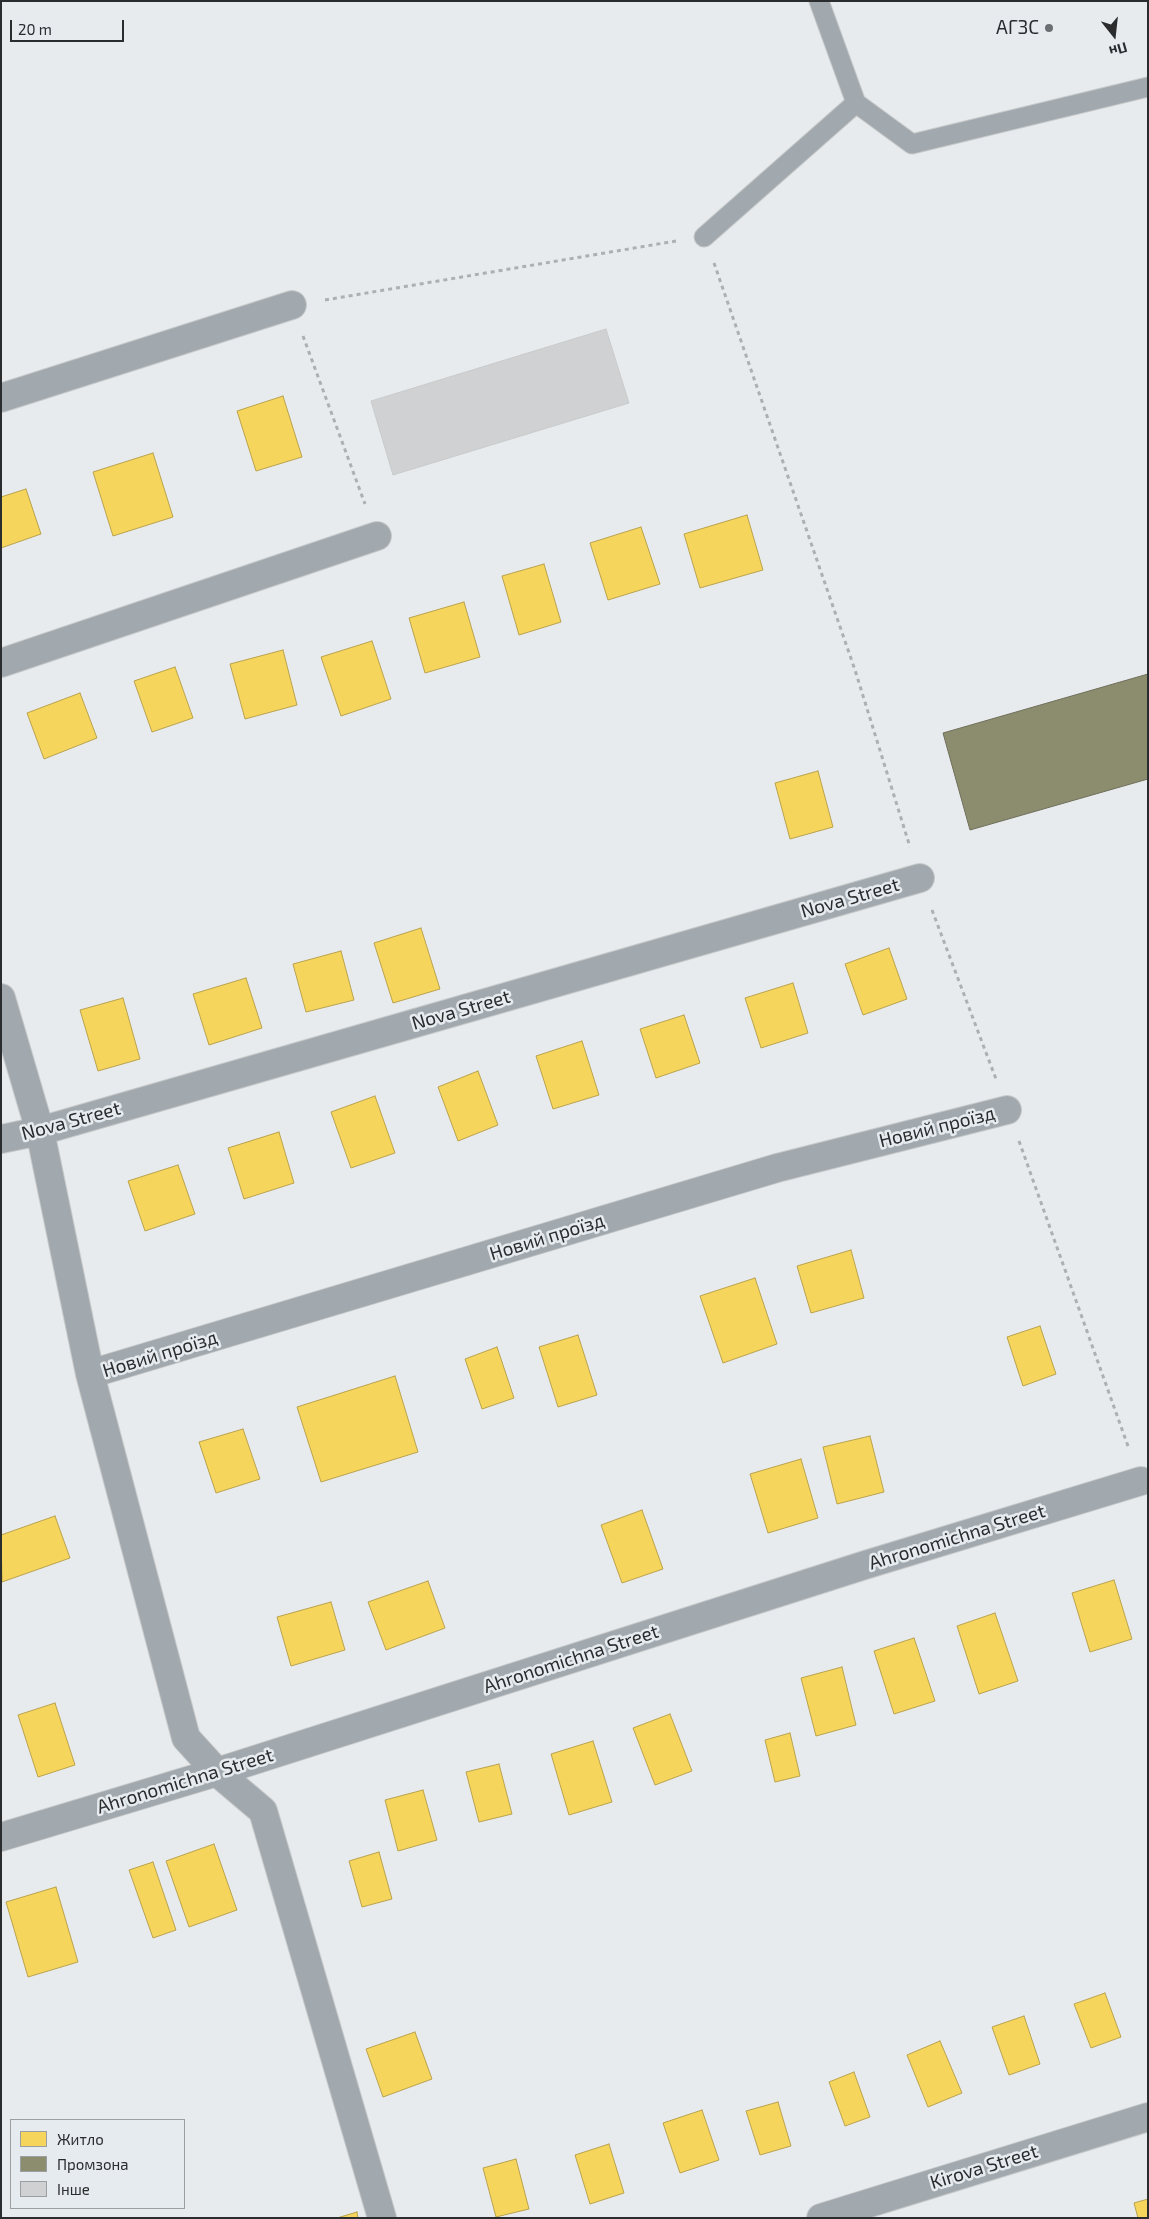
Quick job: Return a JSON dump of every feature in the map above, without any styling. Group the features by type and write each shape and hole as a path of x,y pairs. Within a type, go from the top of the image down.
{"street":[{"path":"1,398 292,305"},
{"path":"1,663 376,536"},
{"name":"Nova Street","path":"1,1140 40,1131 920,878"},
{"path":"1,998 40,1131 90,1374 186,1738 217,1772 263,1811 382,2218"},
{"name":"Новий проїзд","path":"90,1374 777,1168 1007,1110"},
{"name":"Ahronomichna Street","path":"1,1838 217,1772 865,1565 1141,1482"},
{"name":"Kirova Street","path":"821,2218 1148,2117"}],"lane":[{"path":"819,1 856,102 912,144 1148,86"},
{"path":"704,237 856,102"}],"path":[{"path":"376,536 292,305 704,237 855,670"}],"building: Житло":[{"path":"283,396 302,457 256,471 237,411"},
{"path":"153,453 173,517 113,536 93,472"},
{"path":"26,489 41,534 1,548 1,497"},
{"path":"747,515 763,570 700,588 684,534"},
{"path":"641,527 660,584 608,600 590,543"},
{"path":"544,564 561,622 519,635 502,576"},
{"path":"464,602 480,657 425,673 409,618"},
{"path":"372,641 391,699 341,716 321,657"},
{"path":"283,650 297,705 245,719 230,664"},
{"path":"175,667 193,718 152,732 134,681"},
{"path":"80,693 97,738 44,759 27,713"},
{"path":"818,771 833,827 790,839 775,783"},
{"path":"421,928 440,989 393,1003 374,943"},
{"path":"889,948 907,999 863,1015 845,964"},
{"path":"341,951 354,1000 306,1012 293,964"},
{"path":"246,978 262,1028 209,1045 193,994"},
{"path":"793,983 808,1033 761,1048 745,998"},
{"path":"123,998 140,1059 98,1071 80,1010"},
{"path":"684,1015 700,1063 656,1078 640,1029"},
{"path":"582,1041 599,1095 553,1109 536,1056"},
{"path":"478,1071 498,1125 458,1141 438,1087"},
{"path":"375,1096 395,1153 351,1168 331,1112"},
{"path":"279,1132 294,1183 244,1199 228,1148"},
{"path":"178,1165 195,1214 145,1231 128,1181"},
{"path":"851,1250 864,1298 811,1313 797,1266"},
{"path":"755,1278 777,1344 723,1363 700,1296"},
{"path":"1040,1326 1056,1374 1023,1386 1007,1337"},
{"path":"578,1335 597,1395 558,1407 539,1347"},
{"path":"497,1347 514,1398 482,1409 465,1359"},
{"path":"395,1376 418,1452 321,1482 297,1407"},
{"path":"243,1429 260,1479 216,1493 199,1442"},
{"path":"870,1436 884,1492 837,1504 823,1447"},
{"path":"801,1459 818,1518 768,1533 750,1474"},
{"path":"642,1510 663,1569 622,1583 601,1525"},
{"path":"55,1516 70,1558 2,1582 1,1535"},
{"path":"1114,1580 1132,1639 1090,1652 1072,1593"},
{"path":"428,1581 445,1628 386,1650 368,1602"},
{"path":"331,1602 345,1650 291,1666 277,1617"},
{"path":"995,1613 1018,1681 979,1694 957,1626"},
{"path":"914,1638 935,1701 894,1714 874,1651"},
{"path":"842,1667 856,1725 816,1736 801,1678"},
{"path":"55,1703 75,1765 38,1777 18,1715"},
{"path":"670,1714 692,1771 655,1785 633,1728"},
{"path":"790,1733 800,1776 775,1782 765,1740"},
{"path":"593,1741 612,1802 569,1815 551,1754"},
{"path":"499,1764 512,1814 479,1822 466,1772"},
{"path":"423,1790 437,1840 398,1851 385,1800"},
{"path":"214,1844 237,1910 189,1927 166,1861"},
{"path":"379,1852 392,1899 362,1907 349,1861"},
{"path":"153,1862 176,1930 153,1938 129,1870"},
{"path":"56,1887 78,1962 28,1977 6,1902"},
{"path":"1105,1993 1121,2037 1091,2048 1074,2004"},
{"path":"1024,2016 1040,2064 1009,2075 992,2027"},
{"path":"415,2032 432,2079 383,2097 366,2049"},
{"path":"940,2041 962,2093 928,2107 907,2055"},
{"path":"854,2072 870,2117 845,2126 829,2082"},
{"path":"778,2102 791,2146 760,2155 746,2111"},
{"path":"702,2110 719,2160 680,2173 663,2123"},
{"path":"609,2144 624,2193 590,2204 575,2155"},
{"path":"516,2159 529,2209 496,2217 483,2168"},
{"path":"1148,2199 1148,2218 1138,2218 1134,2203"},
{"path":"357,2212 358,2218 337,2218"}],"building: Промзона":[{"path":"1148,674 1148,779 970,830 943,733"}],"building: Інше":[{"path":"606,329 629,403 393,475 371,401"}],"place":[{"name":"АГЗС","path":"1049,28"}]}
